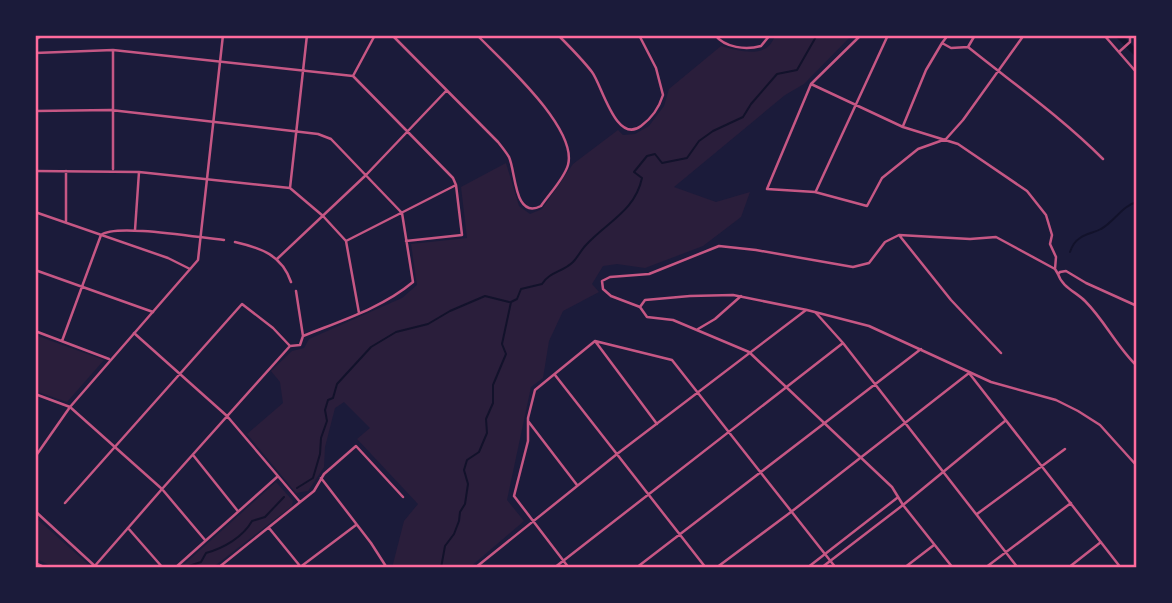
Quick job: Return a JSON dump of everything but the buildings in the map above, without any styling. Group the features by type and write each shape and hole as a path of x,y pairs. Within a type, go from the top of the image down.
{"street":[{"path":"35,40 43,35"},
{"path":"35,457 70,407 109,359 198,260 223,35"},
{"path":"290,188 307,35"},
{"path":"353,76 375,35"},
{"path":"392,35 498,142 509,157 520,200 528,208 536,209 541,206 567,168 568,151 547,108 477,35"},
{"path":"558,35 594,74 617,121 625,129 631,130 640,127 653,115 663,95 656,68 639,35"},
{"path":"715,35 724,44 751,48 761,46 770,35"},
{"path":"861,35 811,84 767,188 815,192 867,206 882,178 918,149 946,139 963,120 1024,35"},
{"path":"815,192 888,35"},
{"path":"903,127 926,70 948,35"},
{"path":"968,47 975,35"},
{"path":"1104,35 1137,73"},
{"path":"1130,35 1130,41"},
{"path":"1120,51 1130,41 1137,39"},
{"path":"942,43 951,48 968,47 1036,98 1103,159"},
{"path":"113,50 113,171"},
{"path":"35,52 113,50 353,76 453,178 456,185 463,235 406,241"},
{"path":"811,84 903,127 958,144 1027,191 1045,215 1052,235 1050,244 1056,257 1055,269"},
{"path":"277,258 366,175 447,90"},
{"path":"35,111 111,110 214,120 318,134 331,139 402,213 413,282 399,294 359,314 303,336"},
{"path":"66,170 66,222"},
{"path":"35,171 139,172 290,188 323,216 346,242 359,314"},
{"path":"135,230 139,172"},
{"path":"346,242 456,185"},
{"path":"35,212 168,258 190,269"},
{"path":"62,341 101,235 106,230 135,230 224,240"},
{"path":"899,235 951,300 1001,353"},
{"path":"953,568 897,498 892,487 749,352 673,320 647,317 640,307 611,296 603,289 602,281 610,277 649,274 719,246 853,267 869,263 885,242 899,235 970,239 996,237 1055,269 1061,282 1079,294 1102,320 1123,352 1137,366"},
{"path":"235,242 268,252 277,258 287,269 291,282"},
{"path":"35,270 153,312"},
{"path":"1058,274 1066,271 1086,284 1137,306"},
{"path":"35,511 95,567 290,346 300,345 303,336 296,292"},
{"path":"640,307 649,299 709,294 741,296 869,326 969,373 1010,388 1056,400 1078,411 1100,425 1137,466"},
{"path":"698,329 715,319 741,296"},
{"path":"65,503 242,304 273,328 290,346"},
{"path":"475,568 533,519 807,310"},
{"path":"816,312 1018,568"},
{"path":"35,331 109,359"},
{"path":"134,333 227,416 300,502"},
{"path":"569,568 514,496 528,441 528,421 535,390 595,341"},
{"path":"595,341 672,360 836,568"},
{"path":"595,341 657,424"},
{"path":"554,568 843,343"},
{"path":"636,568 921,349"},
{"path":"969,373 1121,568"},
{"path":"716,568 969,373"},
{"path":"555,374 706,568"},
{"path":"35,394 70,407 162,489 205,540"},
{"path":"528,421 577,485"},
{"path":"821,568 1005,421"},
{"path":"218,568 314,491 321,478 356,446 403,498"},
{"path":"35,447 40,449"},
{"path":"977,514 1065,449"},
{"path":"193,455 238,512"},
{"path":"175,568 277,476"},
{"path":"321,478 386,568"},
{"path":"807,568 897,498"},
{"path":"985,568 1071,503"},
{"path":"270,528 300,568 356,525"},
{"path":"128,528 163,568"},
{"path":"1068,568 1101,542"},
{"path":"904,568 934,545"},
{"path":"35,563 46,568"}],"shaded area":[{"path":"775,35 852,35 804,84 785,95 674,187 716,202 750,192 741,217 703,246 645,268 617,264 603,266 592,284 599,292 563,311 549,341 543,378 531,387 507,500 524,521 469,568 392,568 404,521 418,504 357,439 370,428 344,402 335,408 325,447 324,467 308,491 296,493 247,434 283,403 280,382 271,371 292,351 304,348 309,339 402,298 417,285 411,244 467,238 461,187 506,163 519,206 530,214 542,209 573,164 618,130 623,135 635,134 649,126 664,106 669,89 721,46 760,51 771,43"},
{"path":"35,335 104,360 67,402 35,391"},
{"path":"276,482 293,501 292,506 212,568 180,568"},
{"path":"35,517 90,566 89,568 55,568 35,558"}],"waterway":[{"path":"441,568 445,546 454,534 465,504 468,484 464,470 467,460 479,452 487,433 486,419 493,403 493,385 506,354 502,344 511,302 517,299 521,289 542,284 548,277 569,265 594,237 627,208 642,178 634,172 647,156 655,154 662,163 687,158 699,141 743,117 777,74 797,70 817,35"},
{"path":"1118,35 1137,54"},
{"path":"1070,252 1078,239 1101,229 1127,206 1137,202"},
{"path":"297,488 313,478 327,421 325,410 328,400 333,398 337,384 371,347 396,332 428,324 485,296 509,302"},
{"path":"183,568 201,562 206,553 232,541 244,532 252,521 265,517 284,497"}]}
